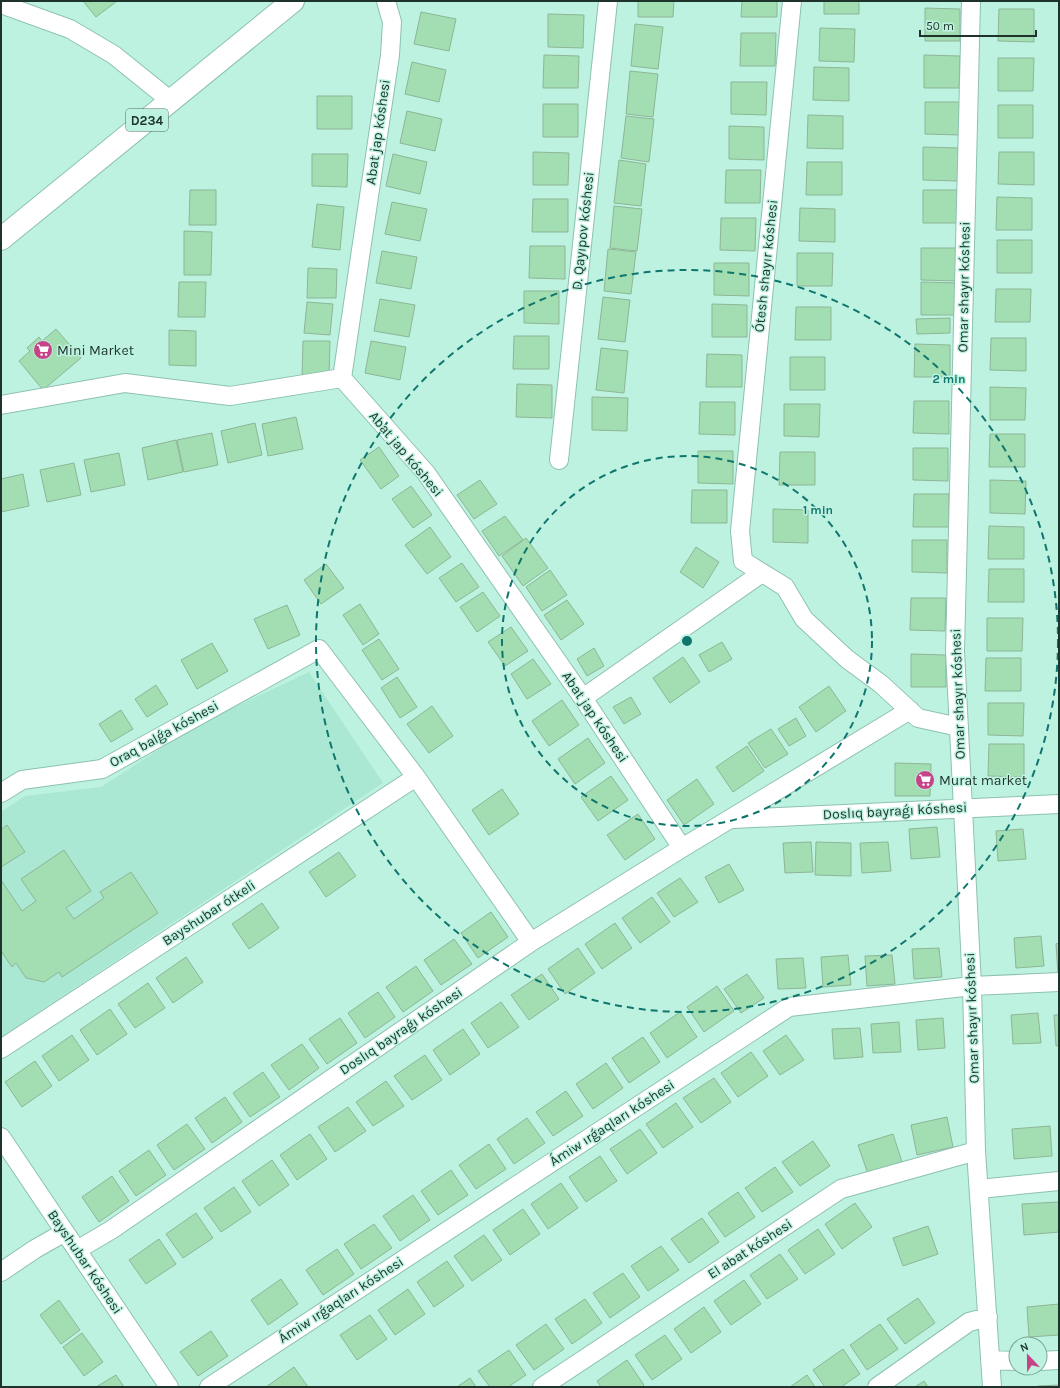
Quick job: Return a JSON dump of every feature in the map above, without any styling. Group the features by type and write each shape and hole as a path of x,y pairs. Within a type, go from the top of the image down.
{"main road":[{"name":"D234","path":"1,239 293,1"}],"street":[{"name":"Abat jap kóshesi","path":"386,1 392,22 390,55 342,378 426,473 584,698 682,848"},
{"name":"D. Qayıpov kóshesi","path":"559,460 608,1"},
{"name":"Ótesh shayır kóshesi","path":"762,572 743,561 740,531 792,1"},
{"name":"Omar shayır kóshesi","path":"971,1 955,651 972,986 976,1151 992,1387"},
{"path":"1,4 70,29 114,55 171,101"},
{"path":"1,405 125,383 230,396 342,378"},
{"path":"584,698 762,572 785,587 804,619 847,659 881,684 918,718 959,727"},
{"name":"Oraq balǵa kóshesi","path":"1,793 22,780 102,769 319,649 416,777"},
{"name":"Doslıq bayraǵı kóshesi","path":"77,1250 111,1230 531,942 682,848 910,710"},
{"path":"416,777 531,942"},
{"name":"Bayshubar ótkeli","path":"1,1049 416,777"},
{"name":"Doslıq bayraǵı kóshesi","path":"730,819 1059,804"},
{"name":"Ámiw ırǵaqları kóshesi","path":"209,1387 789,1007 972,986 1059,982"},
{"name":"Bayshubar kóshesi","path":"1,1137 169,1387"},
{"name":"El abat kóshesi","path":"542,1387 841,1189 976,1151"},
{"path":"979,1189 1059,1181"},
{"path":"1,1272 35,1249 65,1232"},
{"path":"876,1387 969,1322 988,1318"},
{"path":"990,1360 1008,1361"},
{"path":"1048,1361 1059,1360"}],"shaded area":[{"path":"309,672 383,783 1,1037 1,812 25,796 101,787 195,726"}],"building":[{"path":"83,1 117,1 96,17"},
{"path":"638,1 674,1 673,17 638,17"},
{"path":"742,1 777,1 777,17 741,17"},
{"path":"824,1 859,1 859,14 824,14"},
{"path":"925,8 960,9 960,41 925,41"},
{"path":"999,9 1034,9 1034,42 998,41"},
{"path":"421,12 456,19 449,51 414,44"},
{"path":"548,14 584,15 583,48 548,47"},
{"path":"635,24 663,27 658,69 631,66"},
{"path":"820,28 855,29 854,62 819,61"},
{"path":"741,33 776,33 775,66 740,66"},
{"path":"544,55 579,56 578,88 543,88"},
{"path":"924,55 960,56 959,88 924,88"},
{"path":"998,58 1034,58 1033,91 998,91"},
{"path":"412,62 446,70 439,102 405,94"},
{"path":"814,67 849,68 849,101 813,100"},
{"path":"630,71 658,74 653,117 626,114"},
{"path":"731,82 767,82 766,115 731,114"},
{"path":"317,96 352,96 352,129 317,129"},
{"path":"925,102 960,102 960,135 925,134"},
{"path":"543,104 578,104 578,137 543,137"},
{"path":"998,105 1033,105 1033,138 998,138"},
{"path":"407,111 442,119 435,151 400,143"},
{"path":"808,115 843,116 843,149 807,148"},
{"path":"626,116 654,119 649,162 621,158"},
{"path":"729,126 764,127 764,160 729,159"},
{"path":"923,147 959,148 958,181 923,180"},
{"path":"533,152 569,153 568,185 533,185"},
{"path":"999,152 1034,152 1034,185 998,184"},
{"path":"312,154 348,154 347,187 312,186"},
{"path":"393,154 427,162 420,194 386,186"},
{"path":"619,160 646,164 641,206 614,203"},
{"path":"807,162 842,162 842,195 806,195"},
{"path":"726,170 761,170 760,203 725,203"},
{"path":"190,190 216,190 216,225 189,225"},
{"path":"923,190 959,190 958,223 923,223"},
{"path":"997,197 1032,198 1032,230 996,230"},
{"path":"533,199 568,199 568,232 532,232"},
{"path":"392,202 427,209 420,241 385,234"},
{"path":"317,204 344,207 340,250 312,247"},
{"path":"614,206 642,209 637,251 610,248"},
{"path":"800,208 835,209 835,242 799,241"},
{"path":"721,218 756,218 755,251 720,250"},
{"path":"184,231 212,232 211,275 184,275"},
{"path":"997,240 1032,240 1032,273 997,273"},
{"path":"530,246 565,246 565,279 529,278"},
{"path":"921,248 957,248 956,281 921,280"},
{"path":"608,249 636,252 631,294 604,291"},
{"path":"382,251 417,257 411,289 376,283"},
{"path":"797,253 833,253 832,286 797,286"},
{"path":"714,263 749,263 749,296 714,295"},
{"path":"308,268 337,269 336,298 307,298"},
{"path":"179,282 206,282 205,317 178,317"},
{"path":"921,282 957,283 956,315 921,315"},
{"path":"996,289 1031,289 1030,322 995,322"},
{"path":"524,291 559,291 559,324 524,323"},
{"path":"603,297 630,300 625,342 598,339"},
{"path":"380,299 415,305 409,337 374,331"},
{"path":"307,302 333,304 330,335 304,333"},
{"path":"712,304 747,305 747,337 712,337"},
{"path":"796,307 831,307 831,340 795,340"},
{"path":"950,318 950,333 917,334 916,319"},
{"path":"56,329 81,358 43,390 19,361 30,351 27,348 39,337 42,341"},
{"path":"169,330 196,331 196,366 169,365"},
{"path":"514,336 549,336 549,369 513,369"},
{"path":"991,338 1026,338 1026,371 990,370"},
{"path":"303,341 330,341 329,376 302,376"},
{"path":"371,341 406,347 400,380 365,373"},
{"path":"915,344 950,345 950,377 914,377"},
{"path":"601,348 628,351 624,393 596,390"},
{"path":"707,354 742,355 742,387 706,387"},
{"path":"790,357 825,357 825,390 790,390"},
{"path":"517,384 552,385 552,418 516,417"},
{"path":"990,387 1026,388 1025,420 990,420"},
{"path":"592,397 628,398 627,431 592,430"},
{"path":"914,401 949,401 949,434 913,433"},
{"path":"700,402 735,402 735,435 699,434"},
{"path":"784,404 820,404 819,437 784,436"},
{"path":"296,417 303,449 268,456 262,424"},
{"path":"255,423 262,455 228,463 221,431"},
{"path":"212,433 218,465 184,472 177,440"},
{"path":"990,434 1025,434 1025,467 989,467"},
{"path":"176,440 183,472 148,480 142,448"},
{"path":"379,447 399,476 381,489 360,460"},
{"path":"913,448 948,448 948,481 913,480"},
{"path":"698,451 733,451 733,484 698,483"},
{"path":"780,452 815,452 815,485 779,485"},
{"path":"119,453 125,485 91,492 84,460"},
{"path":"74,463 81,495 47,502 40,470"},
{"path":"23,474 29,506 1,512 1,479"},
{"path":"480,480 497,504 474,519 457,495"},
{"path":"990,480 1026,481 1025,514 990,513"},
{"path":"411,486 432,515 413,528 392,499"},
{"path":"692,490 727,490 727,523 691,523"},
{"path":"914,494 949,494 949,527 913,527"},
{"path":"773,509 808,510 808,543 773,542"},
{"path":"505,516 523,540 499,556 482,531"},
{"path":"989,526 1024,527 1024,559 988,559"},
{"path":"430,527 451,557 427,574 405,545"},
{"path":"526,538 548,568 523,586 502,556"},
{"path":"912,540 947,540 947,573 912,572"},
{"path":"696,547 719,562 703,588 680,572"},
{"path":"462,563 479,587 456,602 439,578"},
{"path":"326,564 344,588 321,604 304,580"},
{"path":"989,569 1024,569 1024,602 988,602"},
{"path":"550,570 567,595 542,611 526,587"},
{"path":"483,592 500,616 477,632 460,607"},
{"path":"911,598 946,598 945,631 910,630"},
{"path":"567,600 584,624 561,640 544,615"},
{"path":"360,604 379,634 363,645 343,615"},
{"path":"287,605 300,635 268,649 254,619"},
{"path":"987,618 1023,618 1022,651 987,651"},
{"path":"511,627 528,651 505,666 488,642"},
{"path":"379,639 399,669 382,680 362,650"},
{"path":"722,642 732,659 709,672 699,655"},
{"path":"212,643 228,671 197,689 181,660"},
{"path":"594,648 604,666 587,676 577,659"},
{"path":"911,654 946,655 946,687 911,687"},
{"path":"683,657 700,682 670,703 653,678"},
{"path":"986,658 1021,658 1021,691 985,691"},
{"path":"533,659 551,684 527,699 511,674"},
{"path":"397,677 417,707 400,718 381,688"},
{"path":"156,685 168,704 147,717 135,699"},
{"path":"829,686 846,711 816,732 799,707"},
{"path":"631,697 641,714 624,724 613,707"},
{"path":"562,700 579,725 549,746 532,721"},
{"path":"988,703 1024,703 1023,736 988,735"},
{"path":"432,706 453,736 429,753 407,724"},
{"path":"121,710 133,729 111,742 99,724"},
{"path":"796,718 806,736 789,746 778,729"},
{"path":"771,729 788,754 765,768 748,743"},
{"path":"588,738 605,763 575,784 558,759"},
{"path":"989,744 1024,744 1024,777 988,776"},
{"path":"747,746 764,771 733,792 716,767"},
{"path":"895,763 931,764 930,796 895,796"},
{"path":"611,776 628,800 598,821 581,797"},
{"path":"697,779 714,804 684,825 667,800"},
{"path":"502,789 519,814 489,835 472,810"},
{"path":"638,814 655,839 625,860 607,835"},
{"path":"7,825 25,852 1,867 1,830"},
{"path":"937,827 940,857 911,859 909,829"},
{"path":"1023,829 1026,859 998,861 996,831"},
{"path":"811,842 813,872 785,873 783,843"},
{"path":"816,842 851,843 851,876 815,875"},
{"path":"888,842 891,871 862,873 860,843"},
{"path":"64,850 91,891 66,908 74,919 104,898 100,892 131,872 158,913 62,977 59,972 44,982 26,978 16,963 12,967 1,951 1,880 22,911 36,901 21,879"},
{"path":"339,852 356,876 326,897 309,872"},
{"path":"729,864 744,890 719,903 705,877"},
{"path":"680,878 698,902 674,917 657,893"},
{"path":"652,897 670,922 640,943 622,918"},
{"path":"262,903 279,928 249,949 232,924"},
{"path":"491,912 508,937 478,958 461,933"},
{"path":"615,923 632,948 602,969 585,944"},
{"path":"1041,936 1044,966 1016,968 1014,938"},
{"path":"454,939 472,964 441,985 424,960"},
{"path":"1059,943 1059,974 1058,974 1056,944"},
{"path":"578,948 595,973 565,994 548,969"},
{"path":"939,948 942,977 914,979 912,949"},
{"path":"848,955 851,985 823,987 821,957"},
{"path":"892,955 895,984 867,986 865,956"},
{"path":"186,957 203,982 173,1003 156,978"},
{"path":"803,958 806,988 778,989 776,959"},
{"path":"416,966 433,991 403,1012 386,987"},
{"path":"542,974 559,999 529,1020 511,995"},
{"path":"747,974 764,998 741,1013 724,989"},
{"path":"148,983 165,1008 135,1028 118,1004"},
{"path":"717,986 734,1011 704,1032 687,1007"},
{"path":"378,992 395,1017 365,1038 348,1013"},
{"path":"501,1002 519,1027 488,1048 471,1023"},
{"path":"110,1009 127,1034 97,1055 80,1030"},
{"path":"680,1012 697,1037 667,1058 650,1033"},
{"path":"1038,1013 1041,1043 1013,1044 1011,1015"},
{"path":"1054,1015 1059,1015 1059,1045 1056,1046"},
{"path":"340,1018 357,1043 327,1064 309,1039"},
{"path":"943,1018 945,1048 918,1050 916,1020"},
{"path":"899,1022 901,1052 873,1053 871,1024"},
{"path":"860,1028 863,1057 834,1059 832,1029"},
{"path":"463,1029 480,1054 450,1075 433,1050"},
{"path":"72,1035 89,1060 59,1081 42,1056"},
{"path":"786,1035 804,1060 780,1075 763,1051"},
{"path":"643,1037 660,1062 629,1083 612,1058"},
{"path":"302,1044 319,1068 289,1090 271,1065"},
{"path":"751,1052 768,1076 738,1097 721,1073"},
{"path":"425,1055 442,1080 412,1100 394,1076"},
{"path":"35,1061 52,1086 22,1107 5,1082"},
{"path":"606,1063 623,1088 593,1109 576,1084"},
{"path":"263,1072 280,1097 250,1117 233,1093"},
{"path":"714,1078 731,1102 701,1123 683,1098"},
{"path":"386,1081 404,1106 373,1126 356,1102"},
{"path":"566,1091 583,1116 553,1136 536,1112"},
{"path":"225,1097 242,1122 212,1143 195,1118"},
{"path":"676,1103 693,1127 663,1148 646,1124"},
{"path":"348,1107 366,1131 335,1152 318,1127"},
{"path":"947,1117 953,1147 917,1155 911,1125"},
{"path":"527,1118 545,1143 514,1164 497,1139"},
{"path":"187,1124 205,1149 174,1170 157,1145"},
{"path":"1050,1126 1052,1156 1014,1159 1012,1129"},
{"path":"640,1129 657,1153 627,1174 610,1149"},
{"path":"310,1134 327,1159 297,1180 280,1155"},
{"path":"893,1134 902,1162 868,1174 858,1145"},
{"path":"813,1141 830,1166 800,1186 782,1162"},
{"path":"489,1144 506,1169 476,1189 459,1165"},
{"path":"149,1150 166,1175 136,1196 119,1171"},
{"path":"600,1156 617,1181 586,1202 569,1177"},
{"path":"272,1160 289,1185 259,1206 242,1181"},
{"path":"775,1167 793,1192 762,1212 745,1188"},
{"path":"451,1170 468,1195 438,1215 421,1191"},
{"path":"112,1176 129,1201 99,1222 82,1197"},
{"path":"561,1183 578,1208 548,1229 531,1204"},
{"path":"234,1187 251,1212 221,1232 204,1208"},
{"path":"738,1192 755,1217 725,1237 708,1213"},
{"path":"413,1195 430,1220 400,1241 383,1216"},
{"path":"1059,1202 1059,1232 1024,1235 1022,1204"},
{"path":"855,1203 872,1227 842,1249 825,1224"},
{"path":"523,1209 540,1234 510,1255 493,1230"},
{"path":"196,1213 213,1238 183,1258 166,1234"},
{"path":"702,1218 719,1242 689,1263 671,1239"},
{"path":"374,1224 392,1248 361,1269 344,1244"},
{"path":"928,1226 938,1254 903,1266 893,1238"},
{"path":"818,1229 835,1254 805,1274 788,1250"},
{"path":"484,1235 502,1260 472,1281 454,1256"},
{"path":"159,1239 176,1264 146,1284 129,1260"},
{"path":"661,1246 679,1270 648,1291 631,1266"},
{"path":"337,1249 354,1274 323,1295 306,1270"},
{"path":"780,1254 798,1279 767,1299 750,1275"},
{"path":"447,1261 464,1286 434,1307 417,1282"},
{"path":"623,1273 640,1297 610,1318 593,1293"},
{"path":"281,1279 298,1304 268,1325 251,1300"},
{"path":"744,1280 761,1304 731,1325 714,1301"},
{"path":"408,1289 425,1314 395,1335 378,1310"},
{"path":"918,1298 935,1323 905,1344 887,1319"},
{"path":"585,1299 602,1323 572,1344 555,1319"},
{"path":"59,1300 80,1330 61,1344 40,1315"},
{"path":"1059,1304 1059,1335 1029,1336 1027,1307"},
{"path":"704,1307 721,1332 691,1353 674,1329"},
{"path":"370,1315 387,1339 357,1360 340,1335"},
{"path":"546,1324 564,1349 534,1370 516,1345"},
{"path":"880,1324 898,1349 867,1370 850,1345"},
{"path":"211,1331 228,1356 198,1376 180,1352"},
{"path":"82,1333 103,1362 84,1376 63,1347"},
{"path":"665,1335 682,1359 652,1380 635,1355"},
{"path":"843,1349 860,1374 841,1387 825,1387 813,1370"},
{"path":"509,1350 526,1375 508,1387 490,1387 478,1371"},
{"path":"627,1360 644,1385 642,1387 601,1387 597,1381"},
{"path":"294,1367 308,1387 266,1387"},
{"path":"116,1375 124,1387 96,1387"},
{"path":"807,1375 815,1387 790,1387"},
{"path":"470,1378 476,1387 457,1387"},
{"path":"924,1381 928,1387 915,1387"},
{"path":"1059,1385 1059,1387 1038,1387 1038,1386"}],"place":[{"name":"Mini Market","path":"43,350"},
{"name":"Murat market","path":"925,780"}]}
